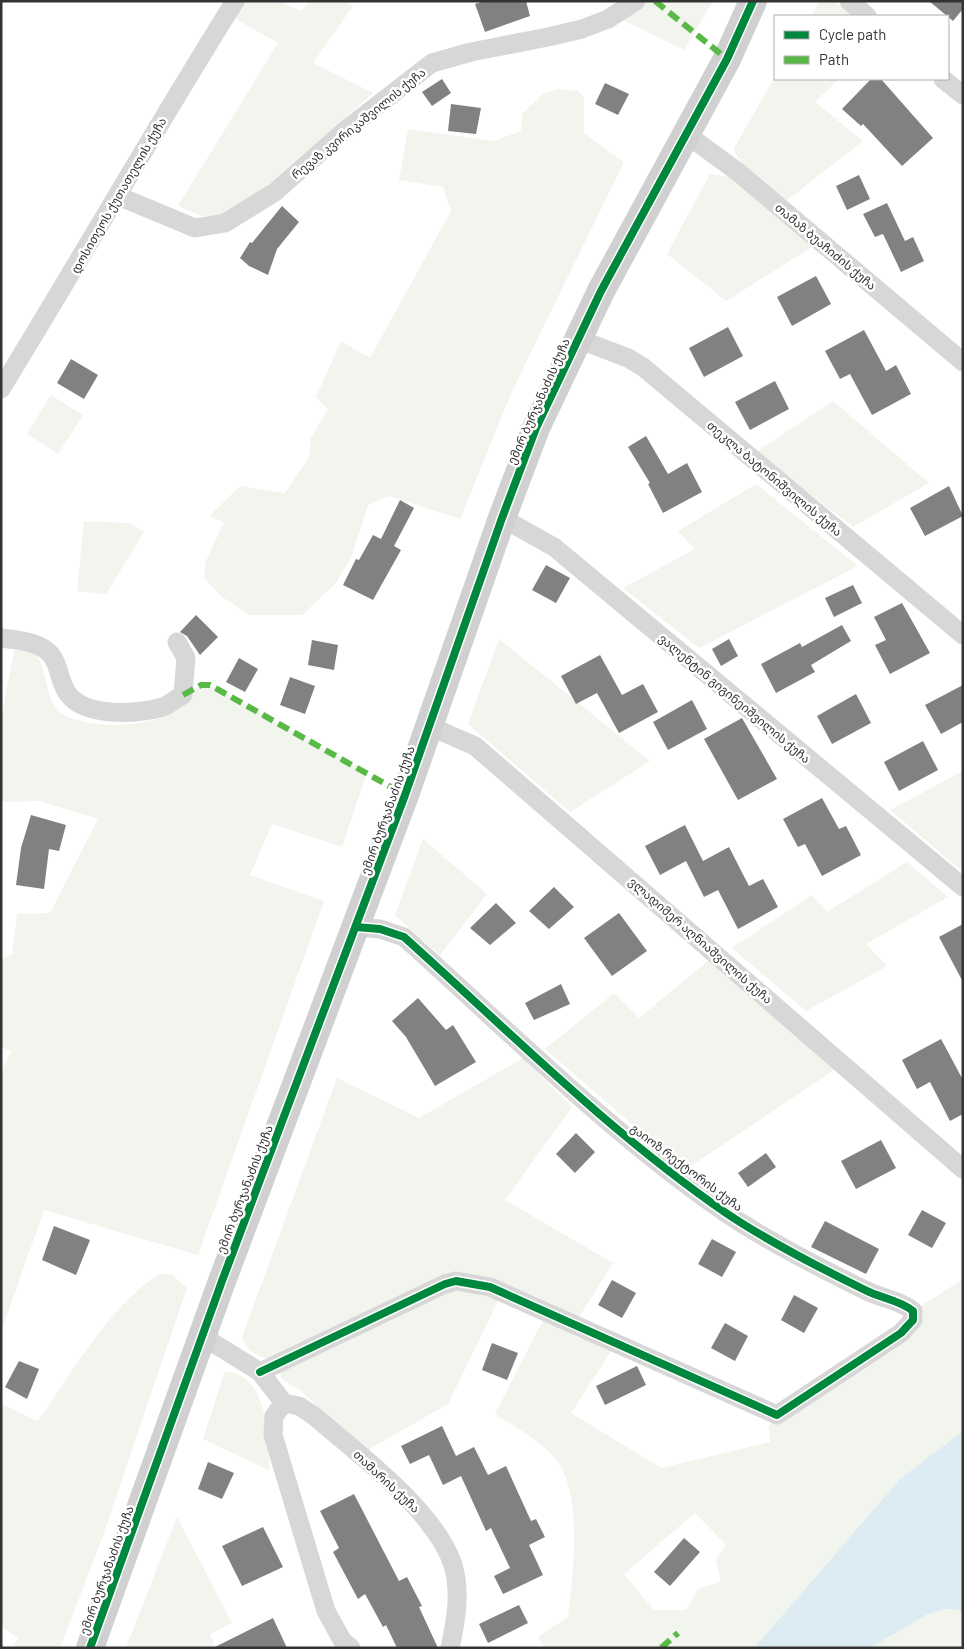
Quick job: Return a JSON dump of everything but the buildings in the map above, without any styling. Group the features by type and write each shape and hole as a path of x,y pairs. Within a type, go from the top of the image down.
{"street":[{"name":"დოსითეოს ქუთათელის ქუჩა","path":"1,390 235,1"},
{"name":"რევაზ კვირიკაშვილის ქუჩა","path":"118,196 195,228 225,223 275,192 343,132 432,63 471,52 548,38 582,29 608,19 636,1"},
{"name":"ემირ ბურჯანაძის ქუჩა","path":"90,1648 202,1336 356,926 536,428 601,291 727,59 753,1"},
{"path":"849,1 867,15"},
{"path":"944,80 963,95"},
{"name":"თამაზ ბუაჩიძის ქუჩა","path":"686,134 738,172 963,362"},
{"name":"თეკლა ბატონიშვილის ქუჩა","path":"578,339 628,358 643,367 963,635"},
{"name":"ვალენტინ გიგინეიშვილის ქუჩა","path":"502,518 554,547 963,887"},
{"path":"1,638 31,643 46,650 54,658 67,693 74,701 89,708 127,714 165,706 183,694 186,658 177,642"},
{"name":"ვლადიმერ აღნიაშვილის ქუჩა","path":"429,726 475,746 963,1169"},
{"name":"გაიოზ რექტორის ქუჩა","path":"260,1372 445,1284 456,1281 490,1287 777,1415 901,1332 913,1320 913,1311 905,1305 878,1297 840,1278 727,1213 617,1129 404,937 380,929 356,926"},
{"path":"202,1336 260,1372 284,1403 274,1416 273,1435 326,1612 342,1640 351,1648"},
{"name":"თამარის ქუჩა","path":"284,1403 299,1406 314,1415 417,1507 438,1533 453,1565 458,1593 450,1648"}],"shaded area":[{"path":"242,1 279,1 301,11 310,1 346,1 353,6 313,63 373,93 258,194 230,213 216,216 201,216 178,206 278,43 232,17"},
{"path":"647,1 713,1 684,50 623,20"},
{"path":"820,1 835,1 852,15 812,15"},
{"path":"774,79 838,80 815,102 863,141 786,201 741,162 734,148"},
{"path":"560,89 578,91 584,97 584,133 624,162 513,389 460,519 389,496 368,505 351,558 336,583 302,615 249,615 221,596 204,578 205,563 224,522 209,516 240,486 285,493 309,457 311,437 328,410 316,397 341,341 370,358 451,211 443,187 399,180 408,129 494,141 521,131 522,114 544,93"},
{"path":"710,174 730,177 812,247 726,301 667,254"},
{"path":"51,395 83,415 58,454 27,434"},
{"path":"833,401 929,483 853,527 756,452"},
{"path":"756,484 858,566 699,648 623,588 695,549 678,531"},
{"path":"84,521 129,523 144,532 106,594 77,591"},
{"path":"499,639 650,761 570,812 468,724"},
{"path":"15,647 31,651 37,656 41,662 52,702 64,715 75,720 117,725 154,720 169,714 191,701 196,688 210,685 367,772 342,847 272,824 250,875 324,901 198,1255 44,1210 1,1332 1,1070 12,1051 1,1047 1,959 12,954 17,914 50,913 98,819 39,801 1,802 1,718"},
{"path":"963,771 963,872 890,810"},
{"path":"423,839 487,894 440,955 395,915"},
{"path":"907,862 948,897 866,944 887,966 806,1011 732,948 812,895 827,912"},
{"path":"709,960 836,1069 685,1170 545,1049 614,993 639,1018"},
{"path":"523,1058 572,1107 505,1200 613,1263 579,1317 482,1276 458,1273 270,1359 257,1355 249,1349 242,1337 337,1078 419,1118"},
{"path":"159,1274 171,1274 187,1288 101,1541 60,1648 12,1648 18,1638 1,1626 1,1404 38,1421 107,1322 140,1288"},
{"path":"963,1279 963,1431 900,1479 754,1648 545,1648 538,1637 568,1617 574,1556 573,1511 570,1490 563,1472 554,1457 533,1439 495,1414 544,1318 614,1347 571,1413 661,1468 770,1442 769,1425 794,1411 920,1324 923,1315 921,1306","holes":["695,1513 726,1545 716,1560 721,1582 698,1589 686,1610 654,1610 624,1574"]},
{"path":"453,1286 500,1297 448,1404 368,1450 298,1389 281,1378 280,1370"},
{"path":"225,1371 243,1377 252,1385 258,1395 266,1421 270,1471 203,1439"},
{"path":"963,1431 963,1613 959,1610 945,1609 928,1614 870,1648 754,1648 900,1479"},
{"path":"177,1517 232,1623 210,1634 216,1648 126,1648"},
{"path":"945,1609 960,1610 963,1613 963,1648 870,1648 928,1614"}],"marked path":[{"path":"655,1 727,59"},
{"path":"183,695 201,685 210,685 405,795"},
{"path":"661,1648 678,1633"}],"cycle path":[{"path":"90,1648 222,1281 405,795 502,518 536,428 601,291 727,59 753,1"},
{"path":"260,1372 445,1284 456,1281 490,1287 777,1415 901,1333 913,1320 913,1311 908,1307 871,1293 812,1263 776,1244 726,1213 683,1182 601,1115 521,1045 404,937 380,929 356,927"}]}
